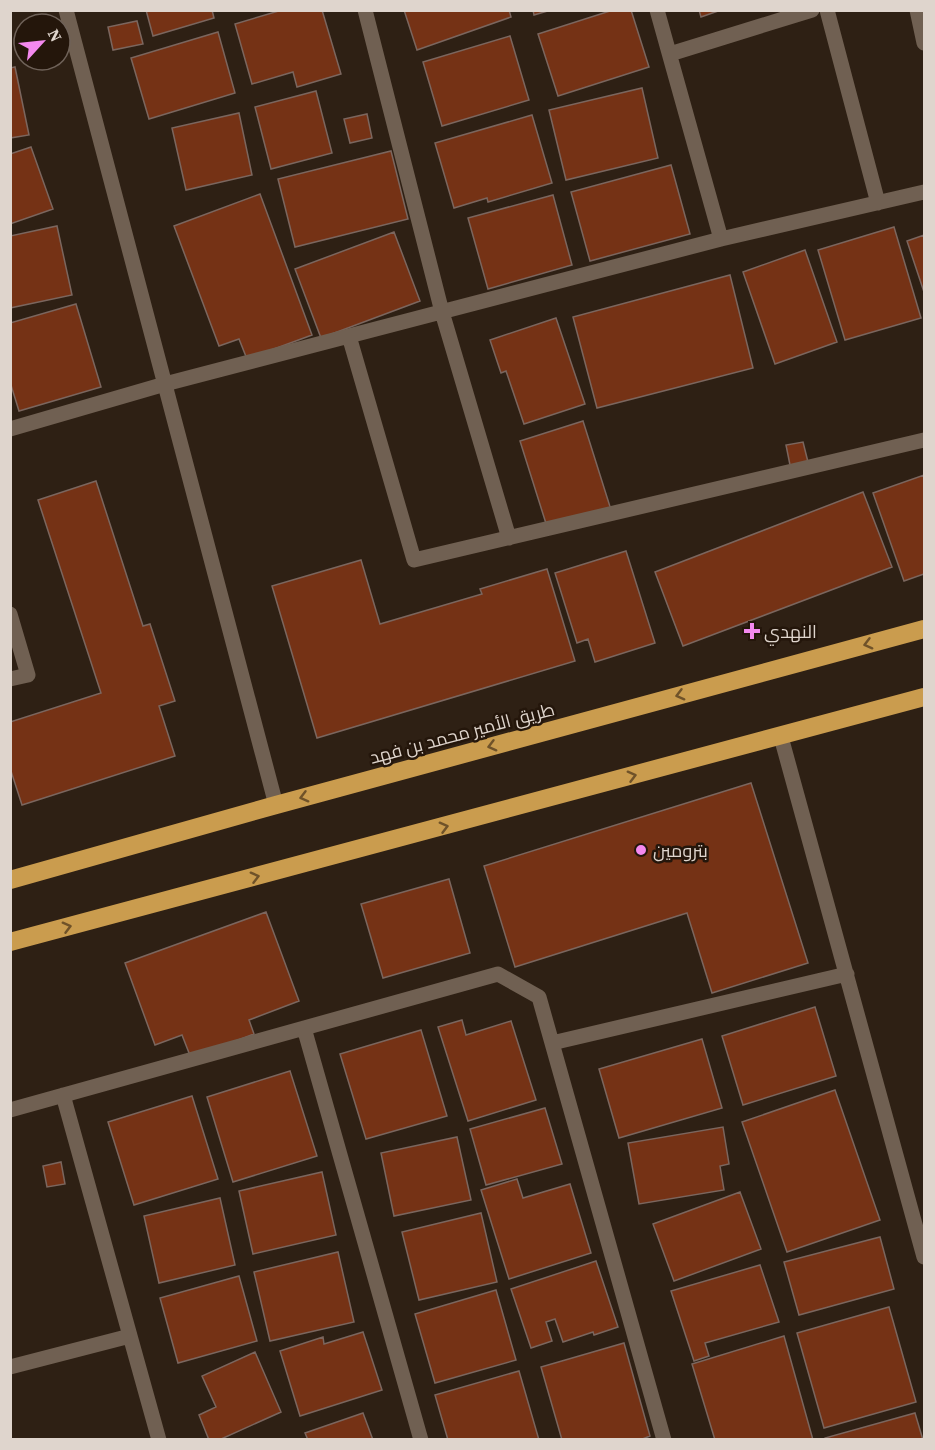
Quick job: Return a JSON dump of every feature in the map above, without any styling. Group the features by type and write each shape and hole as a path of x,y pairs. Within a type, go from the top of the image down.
{"highway":[{"name":"طريق الأمير محمد بن فهد","path":"10,880 924,628"},
{"path":"10,942 924,697"}],"street":[{"path":"66,10 276,805"},
{"path":"365,10 442,312 509,538"},
{"path":"657,10 721,238"},
{"path":"670,54 812,10"},
{"path":"827,10 878,203"},
{"path":"916,10 924,43"},
{"path":"10,429 165,384 721,238 924,192"},
{"path":"349,336 414,560 924,440"},
{"path":"10,614 28,675 10,680"},
{"path":"781,737 847,974 919,1212 924,1257"},
{"path":"10,1110 498,974 539,997 663,1440"},
{"path":"552,1043 847,974"},
{"path":"304,1028 421,1440"},
{"path":"63,1095 159,1440"},
{"path":"10,1367 130,1336"}],"building":[{"path":"146,10 212,10 214,18 153,36"},
{"path":"282,10 322,10 341,74 297,87 293,72 252,84 235,24"},
{"path":"404,10 509,10 511,17 417,50"},
{"path":"533,10 551,10 534,15"},
{"path":"613,10 631,10 649,67 558,96 538,34"},
{"path":"699,10 721,10 701,17"},
{"path":"137,21 143,44 113,50 108,27"},
{"path":"218,32 235,93 149,119 131,58"},
{"path":"510,36 529,100 442,126 423,62"},
{"path":"10,68 12,68 12,72 16,72 29,135 10,138"},
{"path":"642,88 658,158 566,180 549,110"},
{"path":"316,91 332,153 271,169 255,107"},
{"path":"239,113 252,175 186,190 172,128"},
{"path":"367,114 372,138 350,143 344,119"},
{"path":"532,115 552,183 488,202 487,198 454,208 435,143"},
{"path":"31,147 53,209 10,224 10,154"},
{"path":"391,151 408,219 295,247 278,179"},
{"path":"671,165 690,234 590,261 571,192"},
{"path":"260,194 312,335 247,359 239,339 219,346 174,226"},
{"path":"553,195 572,265 488,289 468,218"},
{"path":"57,226 72,295 10,308 10,236"},
{"path":"894,227 921,318 845,340 818,250"},
{"path":"394,232 420,301 321,338 295,269"},
{"path":"924,235 924,292 907,241"},
{"path":"805,250 837,342 775,364 743,272"},
{"path":"730,275 753,368 597,408 573,317"},
{"path":"76,304 101,387 19,411 10,382 10,323"},
{"path":"556,318 585,404 524,424 506,371 501,373 490,340"},
{"path":"583,421 612,513 549,533 520,441"},
{"path":"803,442 809,466 791,470 786,445"},
{"path":"924,475 924,574 904,581 873,493"},
{"path":"96,481 143,626 150,624 175,701 159,706 175,756 22,805 10,768 10,722 101,693 38,500"},
{"path":"863,492 892,567 683,646 655,572"},
{"path":"626,551 655,643 595,662 588,639 577,643 555,573"},
{"path":"361,560 380,624 482,594 480,589 547,569 575,661 317,738 272,586"},
{"path":"751,783 808,963 712,993 687,913 515,967 484,866"},
{"path":"449,879 470,953 383,978 361,904"},
{"path":"266,912 299,1001 249,1020 254,1034 191,1058 182,1035 155,1045 125,963"},
{"path":"815,1007 836,1076 743,1105 722,1036"},
{"path":"462,1020 466,1035 511,1021 536,1100 468,1121 438,1027"},
{"path":"421,1030 447,1116 366,1139 340,1054"},
{"path":"702,1039 722,1108 619,1138 599,1069"},
{"path":"290,1071 317,1156 233,1182 207,1097"},
{"path":"835,1090 880,1220 787,1252 742,1122"},
{"path":"192,1096 218,1179 134,1205 108,1122"},
{"path":"545,1108 562,1164 486,1185 470,1129"},
{"path":"723,1127 729,1164 720,1166 724,1190 639,1204 628,1143"},
{"path":"457,1137 471,1200 394,1216 381,1153"},
{"path":"61,1162 65,1184 47,1187 43,1166"},
{"path":"322,1172 336,1235 253,1254 239,1191"},
{"path":"517,1179 523,1198 570,1184 591,1253 509,1279 481,1190"},
{"path":"740,1192 761,1249 674,1281 653,1224"},
{"path":"220,1198 235,1265 159,1283 144,1216"},
{"path":"481,1213 497,1282 419,1300 402,1232"},
{"path":"880,1237 894,1289 799,1315 784,1262"},
{"path":"338,1252 354,1322 270,1341 254,1272"},
{"path":"596,1261 618,1327 563,1342 555,1319 546,1322 552,1341 531,1348 511,1289"},
{"path":"760,1265 779,1322 705,1343 709,1356 694,1361 671,1291"},
{"path":"239,1276 257,1341 178,1363 160,1298"},
{"path":"496,1290 516,1360 435,1383 415,1314"},
{"path":"889,1307 916,1402 824,1428 797,1333"},
{"path":"363,1332 382,1390 300,1416 280,1351 323,1337 324,1344"},
{"path":"784,1336 813,1440 715,1440 692,1364"},
{"path":"624,1343 650,1436 640,1440 562,1440 541,1367"},
{"path":"255,1352 281,1412 219,1440 209,1440 199,1415 216,1407 202,1376"},
{"path":"519,1371 539,1440 448,1440 435,1395"},
{"path":"363,1413 373,1440 308,1440 305,1433"},
{"path":"915,1413 923,1440 825,1440 825,1438"}],"place":[{"name":"النهدي","path":"752,631"},
{"name":"بترومين","path":"641,850"}]}
